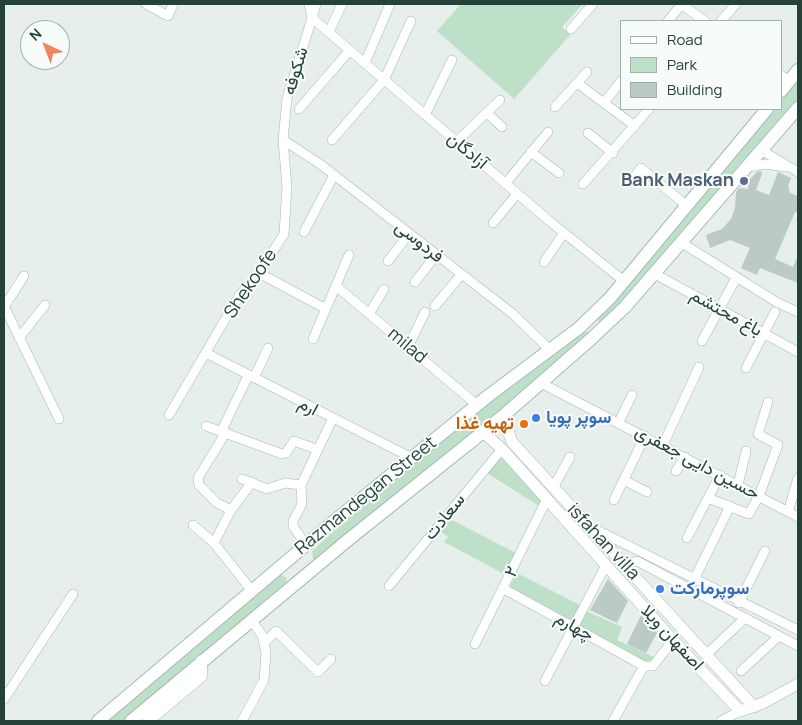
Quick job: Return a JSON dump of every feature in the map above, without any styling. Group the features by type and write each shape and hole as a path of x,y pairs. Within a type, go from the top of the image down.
{"main road":[{"path":"785,78 798,70"},
{"name":"Razmandegan Street","path":"131,721 292,586 503,416 625,307 763,151 798,108"},
{"name":"Razmandegan Street","path":"98,721 304,546 477,405 580,328 624,281 766,110"},
{"path":"304,546 304,556 308,562 318,565"},
{"path":"280,567 290,572 294,577 292,586"}],"street":[{"path":"146,4 168,16 173,4"},
{"name":"شکوفه","path":"283,140 287,98 312,18 309,4"},
{"path":"312,18 316,4"},
{"path":"329,32 342,4"},
{"path":"365,64 390,4"},
{"path":"572,29 593,4"},
{"path":"669,20 681,4 704,20"},
{"path":"722,20 736,4"},
{"name":"آزادگان","path":"312,18 505,184 624,281"},
{"path":"332,140 384,80 411,21"},
{"path":"299,108 350,50"},
{"path":"425,115 452,60"},
{"path":"555,107 587,72"},
{"path":"577,82 635,126"},
{"path":"604,103 620,82"},
{"path":"456,142 500,100"},
{"path":"583,184 648,110"},
{"path":"487,112 502,128"},
{"path":"505,184 548,132"},
{"path":"588,133 612,153"},
{"name":"فردوسی","path":"283,140 334,175 513,314 550,350"},
{"name":"Shekoofe","path":"170,415 239,296 259,273 284,234 287,187 283,140"},
{"path":"763,151 798,172"},
{"path":"531,152 559,173"},
{"path":"748,167 766,164 787,167"},
{"path":"632,180 641,168 687,206"},
{"path":"304,232 334,175"},
{"path":"493,222 517,194"},
{"path":"544,262 564,233"},
{"path":"388,261 409,234"},
{"path":"682,243 778,303 798,312"},
{"path":"313,339 349,255"},
{"path":"415,282 436,255"},
{"path":"259,273 326,309"},
{"name":"باغ محتشم","path":"655,274 719,307 798,352"},
{"path":"435,306 461,275"},
{"path":"24,276 4,307 58,419"},
{"path":"702,341 735,280"},
{"name":"milad","path":"336,286 477,405"},
{"path":"369,314 384,289"},
{"path":"19,338 45,305"},
{"path":"408,347 425,312"},
{"path":"746,368 775,312"},
{"path":"231,510 217,503 197,481 268,348"},
{"name":"ارم","path":"206,353 332,420 412,458"},
{"path":"663,445 699,367"},
{"name":"حسین دایی جعفری","path":"541,383 798,517"},
{"path":"619,422 632,395"},
{"path":"708,498 749,514 759,496 778,445 758,434 768,402"},
{"name":"isfahan villa","path":"503,416 512,442 754,707"},
{"path":"304,546 293,521 302,504 300,484 332,420"},
{"path":"206,426 282,454 286,452 294,440 316,449"},
{"name":"اصفهان ویلا","path":"483,432 502,449 740,712"},
{"path":"614,500 645,436"},
{"name":"سعادت","path":"389,586 502,449"},
{"path":"738,485 746,451"},
{"path":"553,488 570,457"},
{"path":"676,472 685,457"},
{"path":"687,538 720,475"},
{"path":"242,478 267,489 285,483 300,484"},
{"path":"788,512 798,478"},
{"path":"624,480 647,492"},
{"path":"214,543 231,510 252,482"},
{"name":"۲","path":"475,644 504,589 547,499"},
{"path":"694,580 730,506"},
{"path":"193,525 214,543 252,591"},
{"path":"589,526 694,580 798,630"},
{"path":"739,602 765,551"},
{"path":"625,565 637,560 798,646"},
{"path":"545,681 606,565"},
{"name":"چهارم","path":"504,589 644,666"},
{"path":"4,699 73,594"},
{"path":"706,655 745,618"},
{"path":"242,721 264,680 266,653 264,643 262,635 252,620"},
{"path":"264,643 276,631 318,672 331,659"},
{"path":"741,671 779,636"},
{"path":"612,721 644,666 653,666 673,640"},
{"path":"148,721 202,676 201,662"},
{"path":"721,721 754,707 798,684"},
{"path":"732,721 740,712"}],"green space":[{"path":"461,4 583,4 562,27 570,35 514,99 437,31"},
{"path":"798,80 798,101 679,242 607,317 599,322 597,319 773,110 782,110 782,99"},
{"path":"584,332 588,332 588,336 513,401 317,559 313,559 312,551 371,498 542,361"},
{"path":"502,455 543,500 539,506 487,473"},
{"path":"448,518 516,553 504,574 444,542 448,537 439,530"},
{"path":"517,573 580,605 573,621 509,588"},
{"path":"279,574 287,578 286,582 124,721 106,721"},
{"path":"586,611 622,627 617,640 656,658 652,662 644,662 579,625"}],"building":[{"path":"761,171 762,174 756,190 769,195 778,172 791,178 788,186 790,193 798,196 798,213 795,212 775,259 793,267 798,255 798,283 760,268 757,275 741,268 750,248 730,240 710,248 706,235 722,229 731,219 735,208 736,192 739,188 748,189 749,180 757,172"},
{"path":"608,579 628,601 617,623 590,610"},
{"path":"641,615 657,633 646,653 627,644"}],"place":[{"name":"Bank Maskan","path":"744,181"},
{"name":"سوپر پویا","path":"536,418"},
{"name":"تهیه غذا","path":"524,424"},
{"name":"سوپرمارکت","path":"660,589"}]}
